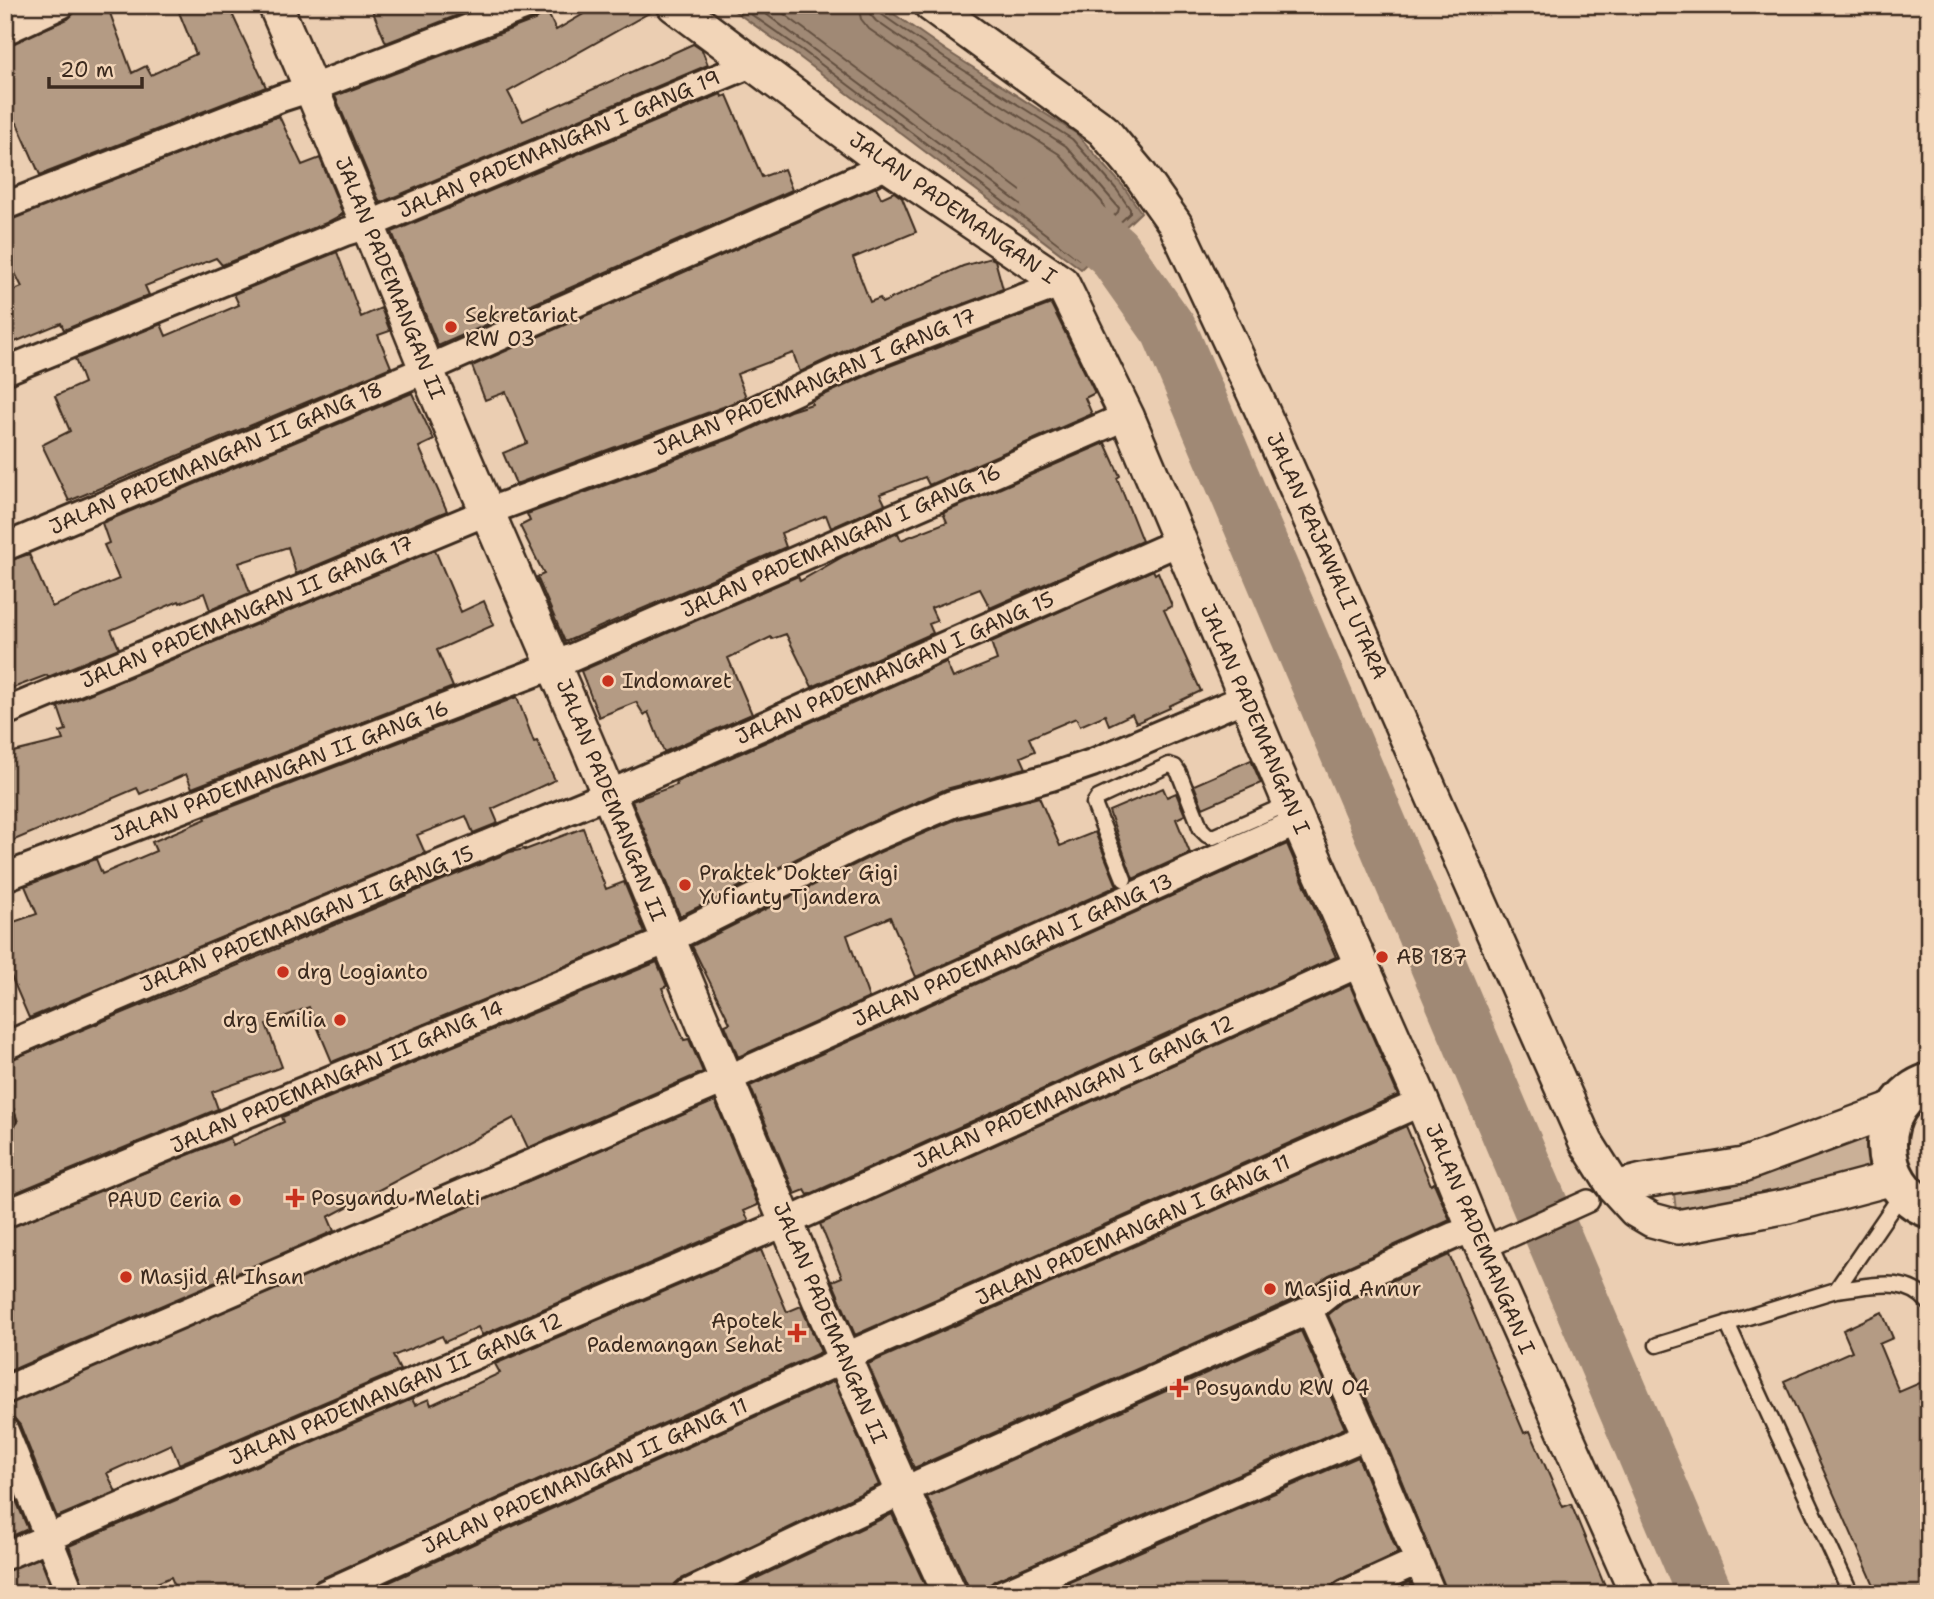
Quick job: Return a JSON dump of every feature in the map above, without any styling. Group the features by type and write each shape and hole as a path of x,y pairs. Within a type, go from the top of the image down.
{"main road":[{"path":"1908,1193 1885,1144 1889,1126 1920,1088"}],"street":[{"path":"5,31 61,5"},
{"name":"JALAN PADEMANGAN II","path":"275,5 489,511 544,669 609,794 844,1357 950,1594"},
{"path":"5,206 281,97 312,88 529,5"},
{"name":"JALAN PADEMANGAN I","path":"674,5 888,165 1062,283 1127,416 1294,812 1422,1102 1490,1237 1636,1594"},
{"name":"JALAN RAJAWALI UTARA","path":"931,5 1103,130 1139,173 1175,224 1260,406 1586,1142 1594,1198 1678,1227 1777,1209 1908,1193"},
{"name":"JALAN PADEMANGAN I GANG 19","path":"5,371 368,225 751,64"},
{"name":"JALAN PADEMANGAN II GANG 18","path":"5,547 427,369 888,165"},
{"name":"JALAN PADEMANGAN I GANG 17","path":"489,511 729,422 873,355 1062,283"},
{"name":"JALAN PADEMANGAN I GANG 16","path":"544,669 1127,416"},
{"name":"JALAN PADEMANGAN II GANG 17","path":"5,712 489,511"},
{"name":"JALAN PADEMANGAN I GANG 15","path":"609,794 1181,541"},
{"name":"JALAN PADEMANGAN II GANG 16","path":"5,877 544,669"},
{"name":"JALAN PADEMANGAN II GANG 14","path":"5,1214 668,940 873,838 941,808 1092,763 1245,698"},
{"name":"JALAN PADEMANGAN II GANG 15","path":"5,1046 172,974 609,794"},
{"name":"JALAN PADEMANGAN I GANG 13","path":"5,1390 727,1079 1294,812"},
{"name":"JALAN PADEMANGAN I GANG 12","path":"787,1222 1361,962"},
{"path":"686,1594 903,1492 1309,1310 1335,1289 1452,1236 1490,1237 1643,1181 1743,1165 1920,1088"},
{"name":"JALAN PADEMANGAN I GANG 11","path":"844,1357 1422,1102"},
{"path":"1672,1177 1678,1227"},
{"name":"JALAN PADEMANGAN II GANG 12","path":"5,1556 787,1222"},
{"path":"1309,1310 1366,1436 1432,1594"},
{"name":"JALAN PADEMANGAN II GANG 11","path":"324,1594 844,1357"},
{"path":"5,1431 71,1594"},
{"path":"1002,1594 1366,1436"},
{"path":"1345,1594 1419,1560"}],"lane":[{"path":"1124,879 1094,804 1098,798 1169,765 1175,767 1179,773 1207,835 1213,837 1294,812"},
{"path":"1836,1290 1908,1193"},
{"path":"1657,1345 1836,1290 1896,1283 1909,1286 1929,1303"},
{"path":"1727,1323 1851,1594"}],"shaded area":[{"path":"1899,1107 1893,1178 1678,1227 1672,1177"}],"water":[{"path":"726,5 881,5 947,51 1077,134 1123,186 1141,212 1081,269"}],"building":[{"path":"77,5 107,5 132,73 146,66 151,75 196,54 176,5 228,5 266,87 40,175 17,123 5,128 5,46 68,19"},
{"path":"370,5 484,5 386,43"},
{"path":"544,5 556,30 599,5 655,5 656,9 508,92 523,121 693,44 702,50 708,65 380,203 335,96 535,20 542,14"},
{"path":"721,94 722,97 727,95 762,177 784,169 792,190 438,346 392,232"},
{"path":"279,116 302,165 320,158 343,214 222,265 216,258 145,286 149,295 64,330 61,323 5,346 5,294 22,287 5,253 5,221"},
{"path":"876,187 881,198 894,192 902,198 916,232 853,258 870,302 880,298 882,303 963,266 991,258 995,260 1003,289 867,340 800,372 793,353 737,374 746,397 516,484 503,453 527,443 506,392 485,400 472,366"},
{"path":"337,252 361,317 381,308 390,331 378,335 391,367 69,501 42,445 70,431 55,396 84,383 75,359 161,324 166,336 239,305 234,294"},
{"path":"1051,304 1095,393 1085,398 1092,414 929,485 925,477 880,494 885,504 831,528 826,515 781,533 786,547 565,642 537,577 544,574 520,526 530,521 527,514 735,437 790,411 812,404 811,401 879,370"},
{"path":"412,393 434,440 419,447 447,511 296,574 288,547 239,563 250,593 210,610 204,593 180,603 179,601 111,630 119,648 5,691 5,562 29,554 52,607 119,579 104,545 109,543 102,523"},
{"path":"1105,443 1120,476 1117,478 1142,541 990,608 980,589 931,608 937,621 929,624 933,633 812,687 786,634 772,639 771,637 728,658 752,714 664,752 648,712 644,715 636,702 599,717 581,671 798,576 800,581 844,556 898,533 901,540 947,522 943,513"},
{"path":"435,550 461,612 484,601 494,625 437,650 453,687 192,788 186,774 140,794 137,788 5,844 5,754 63,740 60,732 66,730 58,707"},
{"path":"1153,570 1155,574 1158,572 1172,606 1164,610 1201,691 1136,723 1132,714 1109,725 1105,715 1080,726 1076,718 1029,738 1035,751 1021,757 1026,768 946,789 867,824 680,916 632,801 677,785 676,782 946,662 953,678 997,660 991,642"},
{"path":"517,697 534,742 537,741 555,780 492,809 498,823 473,833 466,816 417,835 425,853 29,1018 5,962 5,925 37,914 25,886 96,859 102,874 156,851 152,842 206,819 205,817"},
{"path":"1251,760 1261,783 1203,808 1194,785"},
{"path":"1163,788 1167,797 1176,793 1185,815 1176,819 1190,853 1133,879 1109,811"},
{"path":"1039,797 1060,846 1095,832 1117,886 916,977 890,917 847,935 869,998 738,1057 725,1025 730,1023 692,946 880,852 957,819"},
{"path":"583,828 606,889 624,882 645,933 332,1062 309,1007 266,1024 282,1067 212,1092 218,1109 5,1197 5,1130 12,1130 18,1122 14,1109 5,1104 5,1062 510,852 525,850"},
{"path":"1287,844 1336,957 808,1195 805,1190 795,1194 750,1086"},
{"path":"657,962 667,986 662,988 684,1040 689,1039 703,1072 528,1148 514,1118 328,1217 334,1231 5,1373 5,1229 230,1138 233,1145 284,1122 282,1117"},
{"path":"1350,985 1398,1095 855,1335 832,1281 842,1277 820,1224"},
{"path":"715,1101 758,1205 744,1211 749,1221 482,1335 478,1327 445,1342 442,1336 393,1356 400,1370 179,1464 171,1444 107,1473 116,1492 57,1517 20,1425 14,1418 5,1416 5,1405"},
{"path":"1406,1126 1431,1185 1434,1183 1450,1220 1329,1275 1301,1296 914,1468 868,1364"},
{"path":"761,1250 787,1312 801,1306 821,1352 318,1580 311,1585 308,1594 178,1594 171,1577 130,1594 86,1594 69,1546 412,1399 415,1405 429,1399 431,1405 500,1373 495,1364"},
{"path":"1449,1255 1524,1433 1530,1431 1563,1507 1571,1504 1608,1594 1447,1594 1381,1430 1328,1315 1343,1303"},
{"path":"1882,1312 1893,1338 1879,1344 1899,1392 1929,1379 1929,1594 1878,1594 1784,1381 1852,1351 1843,1330"},
{"path":"1301,1331 1345,1428 996,1580 989,1585 986,1594 969,1594 968,1586 927,1497"},
{"path":"834,1381 879,1485 679,1580 670,1594 363,1594"},
{"path":"1358,1457 1398,1553 1339,1580 1332,1585 1329,1594 1042,1594"},
{"path":"5,1474 28,1529 5,1539"},
{"path":"892,1514 929,1594 723,1594"},
{"path":"40,1558 54,1594 5,1594 5,1571"},
{"path":"1410,1582 1415,1594 1384,1594"}],"waterway":[{"path":"1048,198 1113,251 1169,330 1705,1594"}],"place":[{"name":"Sekretariat RW 03","path":"451,327"},
{"name":"Indomaret","path":"608,681"},
{"name":"Praktek Dokter Gigi Yufianty Tjandera","path":"685,885"},
{"name":"AB 187","path":"1382,957"},
{"name":"drg Logianto","path":"283,972"},
{"name":"drg Emilia","path":"340,1020"},
{"name":"Posyandu Melati","path":"295,1198"},
{"name":"PAUD Ceria","path":"235,1200"},
{"name":"Masjid Al Ihsan","path":"126,1277"},
{"name":"Masjid Annur","path":"1270,1289"},
{"name":"Apotek Pademangan Sehat","path":"797,1333"},
{"name":"Posyandu RW 04","path":"1179,1388"}]}
